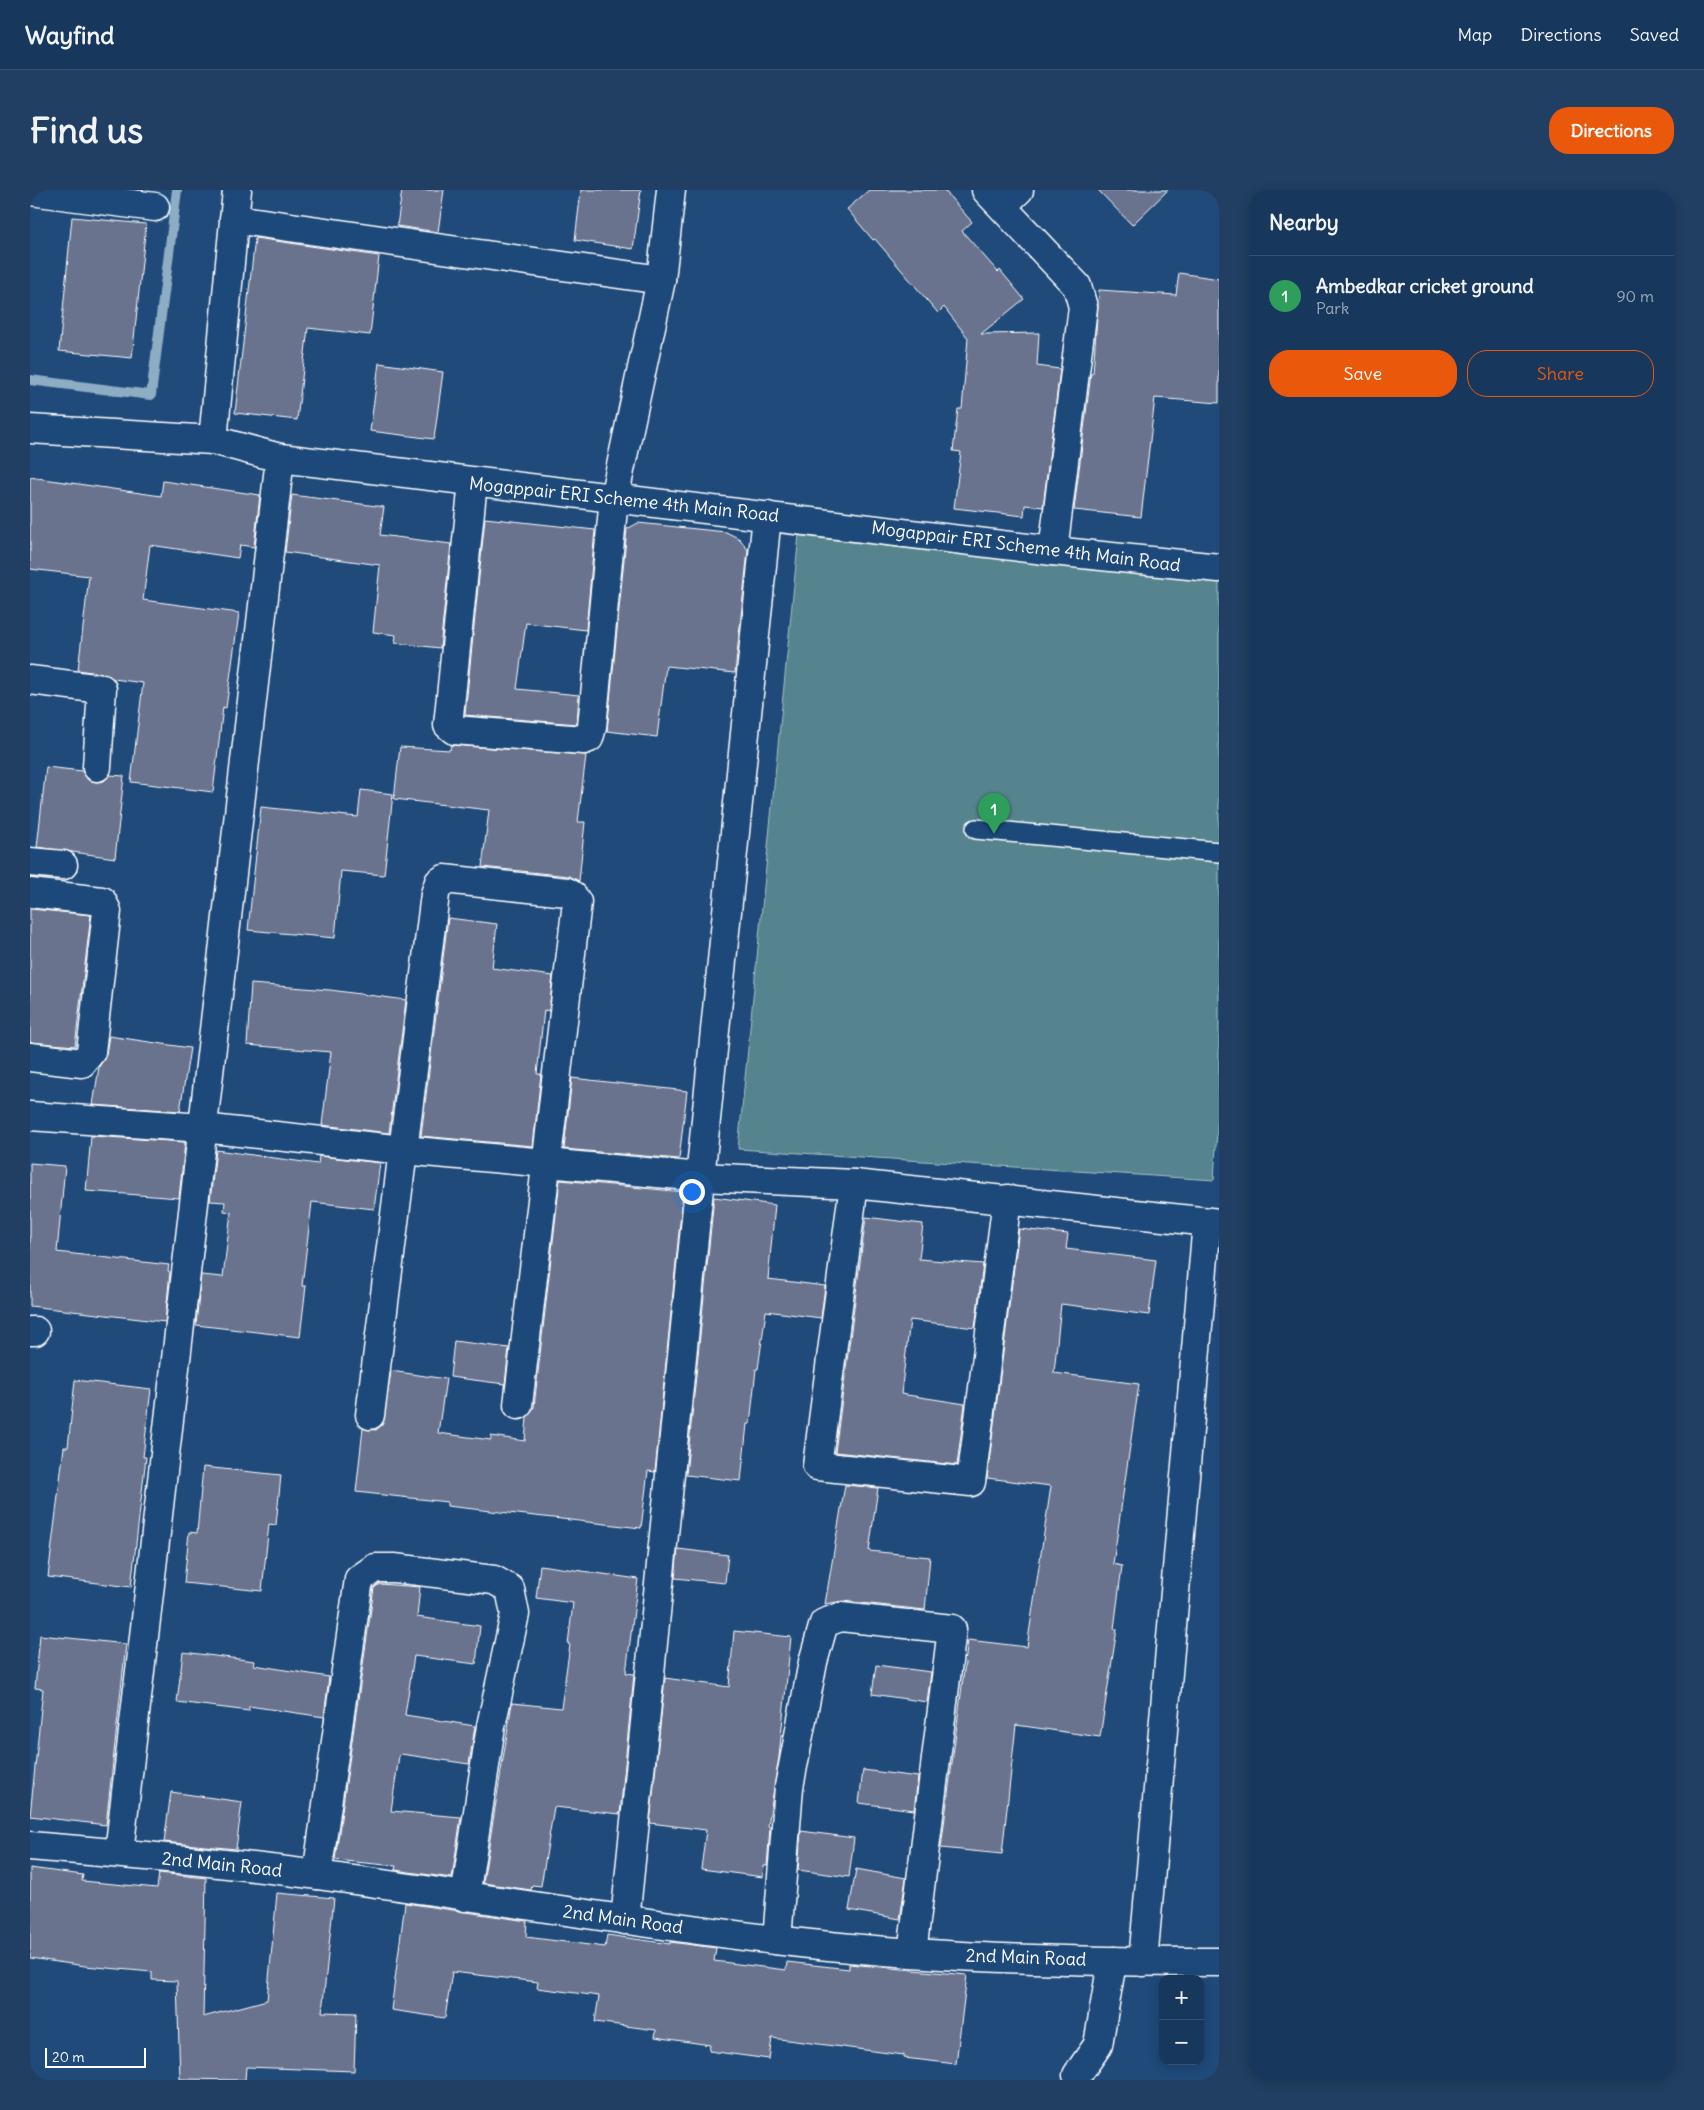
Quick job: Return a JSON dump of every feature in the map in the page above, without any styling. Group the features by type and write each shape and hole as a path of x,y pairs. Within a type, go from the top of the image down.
{"street":[{"path":"213,440 237,190"},
{"path":"473,482 447,720 450,728 454,730 584,740 589,738 592,727 614,498 661,280 671,190"},
{"path":"30,191 155,207"},
{"path":"1002,195 1077,286 1083,307 1053,551"},
{"path":"234,219 661,280"},
{"name":"Mogappair ERI Scheme 4th Main Road","path":"30,430 213,440 280,458 1053,551 1219,568"},
{"path":"119,1853 280,458"},
{"path":"625,1920 768,516"},
{"path":"30,680 102,689 97,767"},
{"path":"30,862 63,866"},
{"path":"370,1415 435,894 438,882 444,880 567,892 577,902 518,1405"},
{"path":"30,893 102,901 107,911 91,1052 82,1063 30,1057"},
{"path":"30,1116 203,1128 403,1150 701,1177 854,1184 1213,1222 1143,1962"},
{"path":"854,1184 817,1466 971,1482 1007,1199"},
{"path":"317,1875 359,1579 375,1568 394,1568 494,1580 510,1589 515,1614 491,1726 465,1897"},
{"path":"777,1940 790,1786 813,1662 824,1623 841,1617 865,1619 952,1629 912,1953"},
{"name":"2nd Main Road","path":"30,1846 119,1853 317,1875 777,1940 912,1953 1143,1962 1219,1962"},
{"path":"1077,2075 1098,2044 1114,1961"}],"lane":[{"path":"976,829 1219,852"}],"green space":[{"path":"800,524 1219,571 1219,1096 1214,1180 738,1149"}],"building":[{"path":"402,190 444,190 438,232 397,226"},
{"path":"581,190 641,190 633,249 575,240"},
{"path":"869,190 944,190 972,222 962,231 998,272 1000,270 1024,299 981,334 1039,333 1037,366 1060,369 1043,507 1025,505 1024,516 954,508 961,452 953,451 958,409 962,409 968,338 944,307 938,313 847,209"},
{"path":"1098,190 1168,190 1132,225"},
{"path":"72,217 146,224 132,358 59,351"},
{"path":"255,238 379,256 370,335 308,328 297,420 235,413"},
{"path":"1179,273 1219,279 1219,403 1155,398 1141,517 1074,510 1091,373 1093,373 1099,290 1176,295"},
{"path":"379,363 443,372 434,439 370,431"},
{"path":"30,477 161,496 163,481 260,495 254,547 240,545 238,558 150,545 143,600 239,613 226,708 223,707 213,792 131,782 143,683 114,679 104,674 78,670 89,576 30,569"},
{"path":"292,495 384,507 380,535 451,544 440,648 395,643 396,635 373,632 380,565 285,552"},
{"path":"485,518 595,530 586,630 526,623 517,689 579,695 577,724 465,715"},
{"path":"638,523 726,532 740,539 748,550 735,673 666,666 657,737 607,731 627,529"},
{"path":"451,745 586,755 578,822 585,822 579,881 569,876 482,867 489,810 394,799 400,747 450,750"},
{"path":"46,767 82,771 88,780 96,782 104,781 110,775 124,776 115,858 37,847"},
{"path":"361,790 393,794 384,875 341,871 335,938 248,930 261,807 358,817"},
{"path":"30,909 91,915 75,1046 30,1042"},
{"path":"448,918 497,924 492,968 553,976 549,1011 544,1010 537,1074 541,1074 533,1146 421,1136"},
{"path":"251,984 330,990 406,1000 389,1133 322,1125 331,1052 247,1045"},
{"path":"109,1036 190,1048 180,1111 93,1105 99,1067 106,1054"},
{"path":"572,1078 687,1091 679,1159 564,1149"},
{"path":"91,1136 185,1142 179,1198 86,1191"},
{"path":"216,1150 318,1164 319,1156 380,1163 374,1209 312,1202 302,1286 306,1286 300,1337 196,1325 201,1275 223,1277 231,1212 224,1211 225,1202 210,1201"},
{"path":"30,1163 65,1166 57,1252 169,1265 165,1322 30,1306"},
{"path":"560,1180 683,1192 655,1472 648,1471 641,1528 447,1506 447,1502 356,1492 363,1428 376,1430 383,1424 391,1371 446,1379 438,1433 491,1440 491,1436 525,1441 527,1417 534,1407"},
{"path":"714,1197 775,1205 768,1279 825,1286 821,1318 766,1311 758,1369 756,1369 750,1424 747,1424 741,1481 686,1475"},
{"path":"866,1217 923,1224 919,1259 983,1264 975,1328 910,1320 901,1394 965,1404 957,1465 835,1452"},
{"path":"1019,1229 1068,1234 1066,1249 1156,1260 1149,1315 1061,1304 1054,1373 1139,1384 1113,1564 1122,1566 1114,1629 1117,1629 1100,1737 1016,1725 1002,1854 941,1848 968,1640 1027,1647 1051,1486 987,1478"},
{"path":"454,1341 509,1348 505,1384 450,1377"},
{"path":"75,1380 151,1389 143,1457 146,1457 131,1587 48,1577 64,1447 68,1447"},
{"path":"203,1467 281,1475 276,1525 269,1524 262,1591 184,1583 189,1532 197,1533"},
{"path":"845,1485 878,1488 869,1551 930,1557 925,1610 843,1601 825,1604"},
{"path":"678,1549 728,1555 725,1583 675,1578"},
{"path":"540,1565 638,1579 626,1673 634,1674 620,1814 554,1807 541,1886 532,1885 531,1890 483,1883 512,1703 561,1708 570,1645 568,1644 573,1603 536,1598"},
{"path":"380,1584 420,1587 417,1617 480,1626 476,1664 414,1656 405,1715 475,1726 469,1764 401,1754 399,1756 391,1811 461,1817 452,1878 395,1870 396,1866 335,1860 374,1588"},
{"path":"734,1631 791,1637 779,1757 768,1826 770,1827 767,1866 764,1866 763,1877 701,1869 706,1830 650,1823 665,1678 729,1687"},
{"path":"40,1635 126,1644 106,1825 30,1816 43,1689 35,1688"},
{"path":"183,1652 255,1661 254,1665 329,1677 324,1717 249,1706 249,1711 177,1702"},
{"path":"876,1665 931,1672 927,1702 872,1694"},
{"path":"863,1770 918,1777 914,1810 859,1803"},
{"path":"171,1792 242,1802 236,1849 164,1842"},
{"path":"801,1831 854,1838 849,1877 798,1870"},
{"path":"30,1868 83,1875 82,1881 157,1888 159,1873 206,1878 203,2017 267,2000 277,1893 334,1898 322,2012 356,2013 354,2071 246,2067 245,2080 180,2079 177,1981 152,1980 152,1972 85,1966 30,1958"},
{"path":"856,1869 906,1878 900,1919 849,1910"},
{"path":"405,1903 527,1921 526,1937 605,1947 607,1935 670,1944 670,1942 716,1948 714,1961 786,1970 787,1962 849,1969 849,1964 967,1975 956,2064 904,2058 904,2055 772,2038 769,2059 709,2051 710,2045 655,2037 656,2030 595,2022 599,1996 537,1988 538,1982 452,1972 445,2018 391,2010"}],"waterway":[{"path":"30,380 151,395 177,190"}],"place":[{"name":"Ambedkar cricket ground","path":"994,834"}]}
